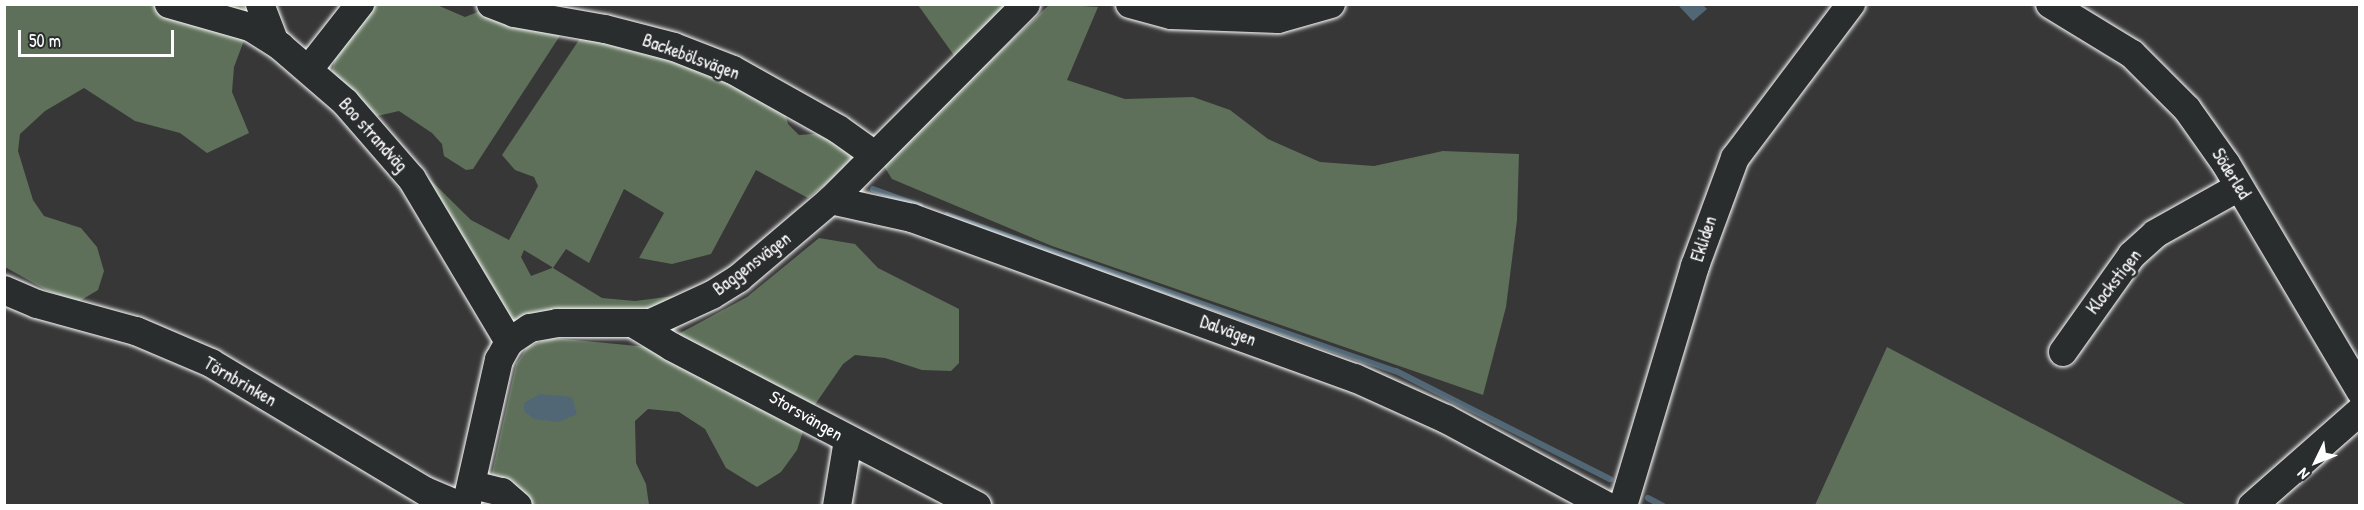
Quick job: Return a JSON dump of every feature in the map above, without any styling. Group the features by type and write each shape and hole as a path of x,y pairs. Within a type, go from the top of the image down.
{"street":[{"name":"Boo strandväg","path":"169,4 231,19 274,41 309,69 372,129 412,179 509,342"},
{"path":"260,4 274,41"},
{"path":"309,69 360,4"},
{"name":"Backebölsvägen","path":"491,4 514,13 605,29 674,47 733,70 873,153"},
{"name":"Baggensvägen","path":"509,342 530,328 556,323 636,325 665,318 712,295 739,278 831,200 873,153 1026,4"},
{"path":"1130,4 1171,15 1278,19 1331,4"},
{"name":"Ekliden","path":"1623,506 1695,266 1736,158 1851,4"},
{"name":"Söderled","path":"2050,4 2105,35 2147,67 2205,132 2360,391"},
{"name":"Klockstigen","path":"2063,352 2132,255 2175,222 2239,187"},
{"name":"Dalvägen","path":"831,200 912,218 1355,378 1446,419 1608,506"},
{"name":"Törnbrinken","path":"4,290 37,303 136,331 211,363 425,491 467,499 502,492 518,506"},
{"name":"Storsvängen","path":"636,325 848,440 977,506"},
{"path":"467,499 499,360 509,342"},
{"path":"2252,506 2360,411"},
{"path":"837,506 848,440"}],"green space":[{"path":"1050,4 1098,7 1067,80 1125,99 1193,97 1230,110 1268,139 1320,162 1374,166 1443,151 1519,154 1517,220 1506,307 1483,395 1052,246 892,179 882,163"},
{"path":"4,5 244,5 246,35 234,67 232,92 249,133 207,153 180,133 135,121 84,88 45,111 20,134 18,151 33,200 44,216 81,228 97,247 104,271 98,290 78,302 46,290 5,267"},
{"path":"369,5 437,5 465,17 480,11 565,28 473,169 466,170 444,156 442,144 432,133 399,111 377,116 353,99 332,71 337,51"},
{"path":"918,5 1017,5 958,61"},
{"path":"583,34 707,71 785,113 788,124 799,135 826,133 850,152 851,159 846,168 808,198 756,170 711,254 672,264 639,258 664,213 624,189 589,263 566,249 553,268 602,298 635,301 690,294 652,312 507,322 414,164 471,220 509,240 538,186 534,177 515,170 502,155","holes":["524,250 552,267 531,276 521,257"]},
{"path":"819,238 855,244 878,268 959,309 959,363 951,371 922,370 885,358 855,355 843,364 814,406 673,337 747,297"},
{"path":"553,338 648,347 804,428 797,450 781,472 757,487 726,468 705,429 679,412 648,409 635,421 636,463 646,484 649,505 525,505 491,477 516,364 528,346"},
{"path":"1887,347 2187,505 1815,505"}],"water":[{"path":"1678,5 1703,5 1707,9 1693,21"},
{"path":"540,394 572,397 577,414 559,422 534,419 524,411 524,403"}],"waterway":[{"path":"873,189 920,206"},
{"path":"947,215 1396,371 1610,479"},
{"path":"1648,498 1663,506"}]}
